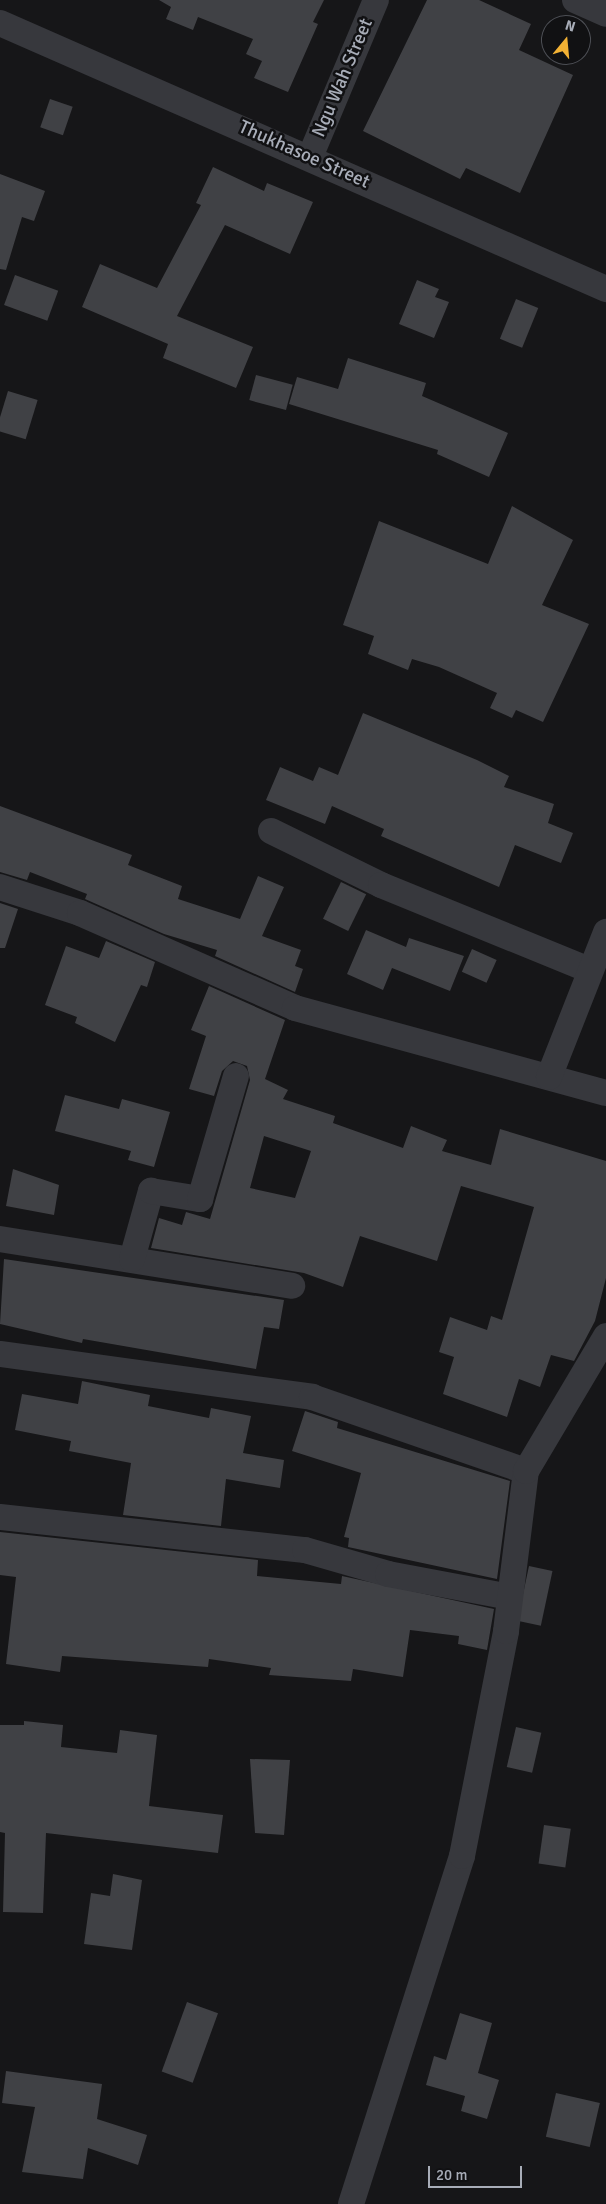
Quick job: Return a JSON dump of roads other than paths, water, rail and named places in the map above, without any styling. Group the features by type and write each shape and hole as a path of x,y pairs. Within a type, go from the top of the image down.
{"street":[{"name":"Ngu Wah Street","path":"310,157 376,0"},
{"path":"575,0 606,14"},
{"name":"Thukhasoe Street","path":"0,23 310,157 606,289"},
{"path":"271,830 381,885 588,970"},
{"path":"0,887 88,916 295,1008 606,1093"},
{"path":"549,1077 588,970 606,932"},
{"path":"132,1259 151,1191 200,1199 236,1076"},
{"path":"0,1239 292,1286"},
{"path":"351,2204 462,1856 510,1597 526,1471 606,1336"},
{"path":"0,1354 312,1397 526,1471"},
{"path":"0,1517 305,1550 388,1574 510,1597"}]}
